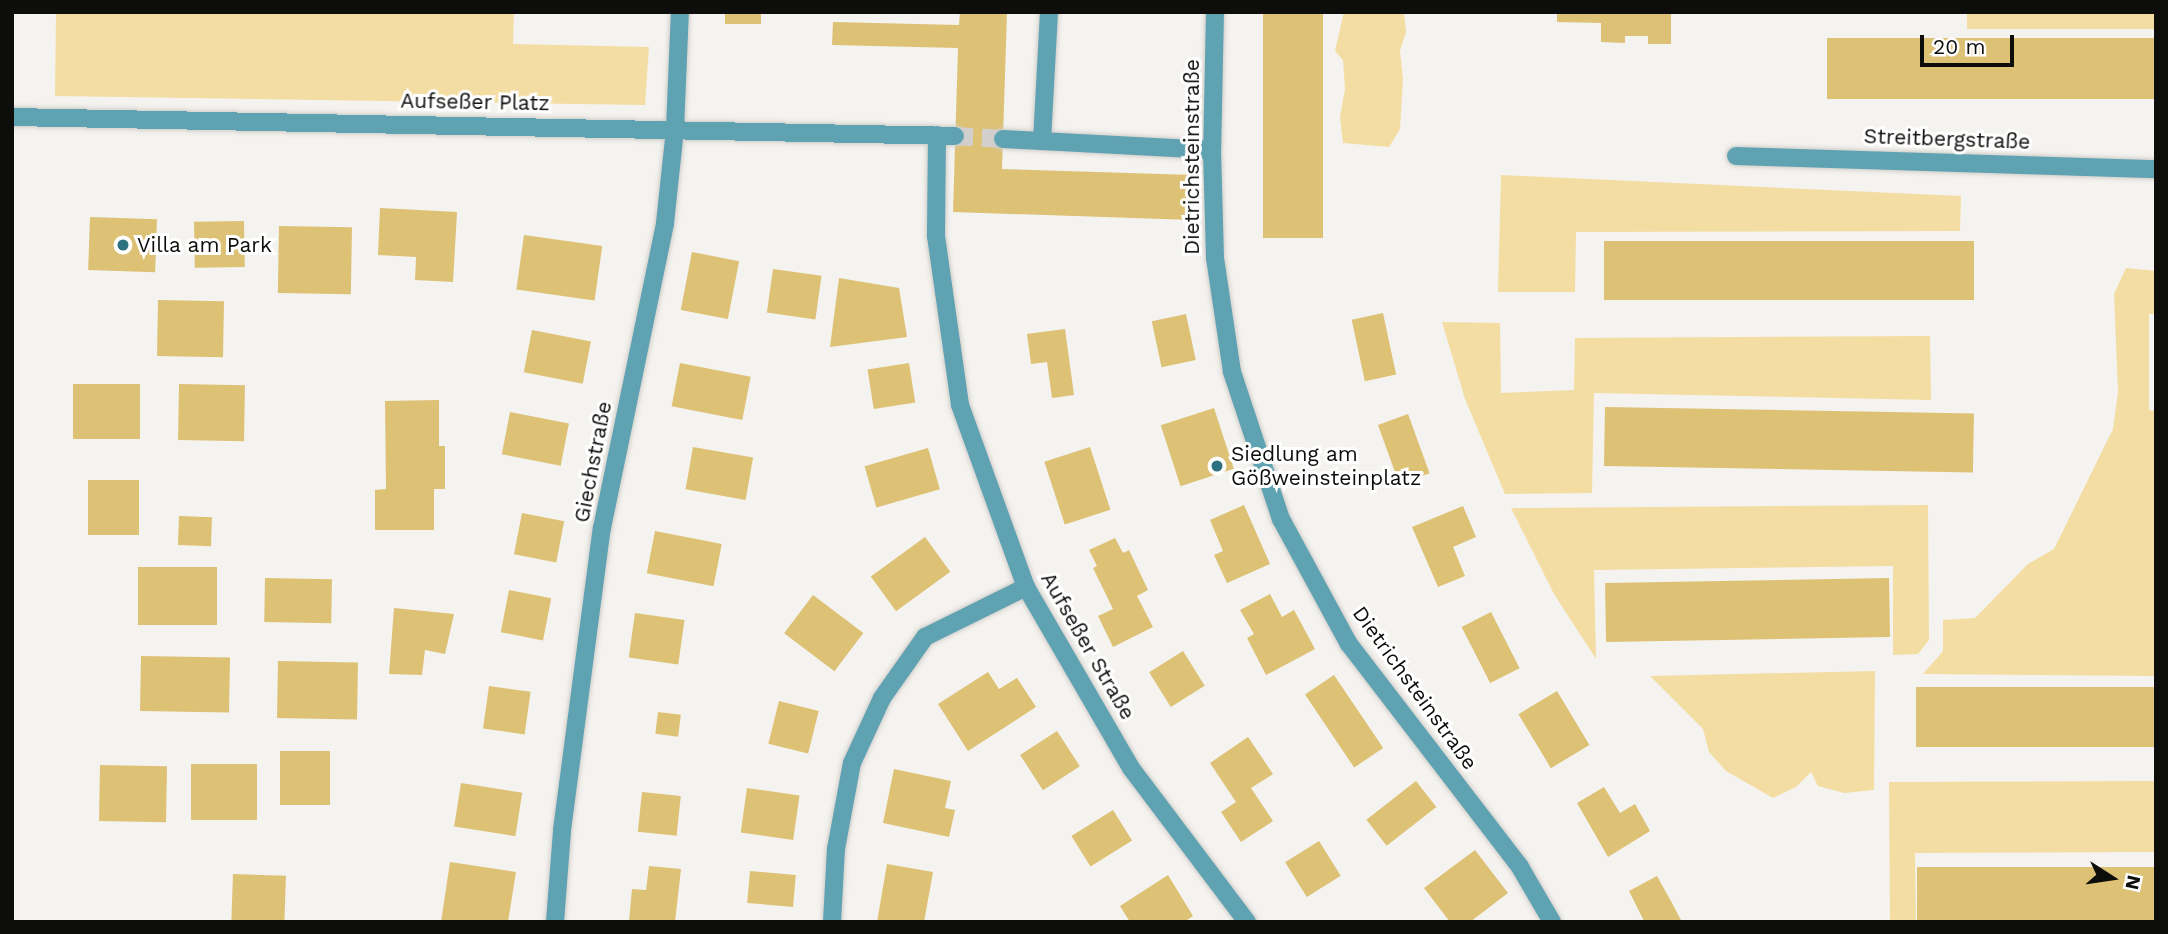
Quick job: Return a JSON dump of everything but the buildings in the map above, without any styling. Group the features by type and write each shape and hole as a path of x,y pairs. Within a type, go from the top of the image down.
{"street":[{"name":"Giechstraße","path":"555,922 562,830 602,528 664,223 675,129 680,12"},
{"path":"1042,141 1049,12"},
{"name":"Dietrichsteinstraße","path":"1215,12 1212,150 1214,258 1233,372 1281,519 1349,644 1520,867 1552,922"},
{"name":"Aufseßer Platz","path":"12,117 946,135 936,236"},
{"path":"1003,139 1212,150"},
{"name":"Streitbergstraße","path":"1736,156 2156,169"},
{"name":"Aufseßer Straße","path":"936,236 960,405 1026,587 1131,768 1247,922"},
{"path":"832,922 836,849 852,763 882,698 925,637 1026,587"}],"shaded area":[{"path":"56,12 514,12 513,44 649,47 645,105 55,96"},
{"path":"1344,12 1404,12 1406,32 1400,51 1403,79 1400,129 1389,147 1343,143 1340,117 1345,89 1343,60 1335,51"},
{"path":"1967,12 2156,12 2156,29 1967,29"},
{"path":"1501,175 1961,196 1960,231 1576,232 1575,292 1498,292"},
{"path":"2126,268 2156,271 2156,314 2149,314 2149,410 2156,411 2156,676 1923,674 1943,651 1943,620 1975,618 2028,564 2054,549 2113,429 2118,392 2114,294"},
{"path":"1442,322 1500,323 1501,393 1574,390 1575,338 1930,336 1931,400 1594,393 1592,493 1505,494 1465,399"},
{"path":"1928,505 1929,640 1918,654 1893,655 1893,566 1594,570 1596,659 1554,594 1511,508"},
{"path":"1875,671 1874,790 1844,793 1818,786 1811,772 1796,787 1773,798 1726,771 1709,752 1703,729 1650,676"},
{"path":"2156,781 2156,852 1915,853 1916,922 1890,922 1889,782"}],"tunnel":[{"path":"955,136 1003,139"}],"place":[{"name":"Villa am Park","path":"123,245"},
{"name":"Siedlung am Gößweinsteinplatz","path":"1217,466"}]}
